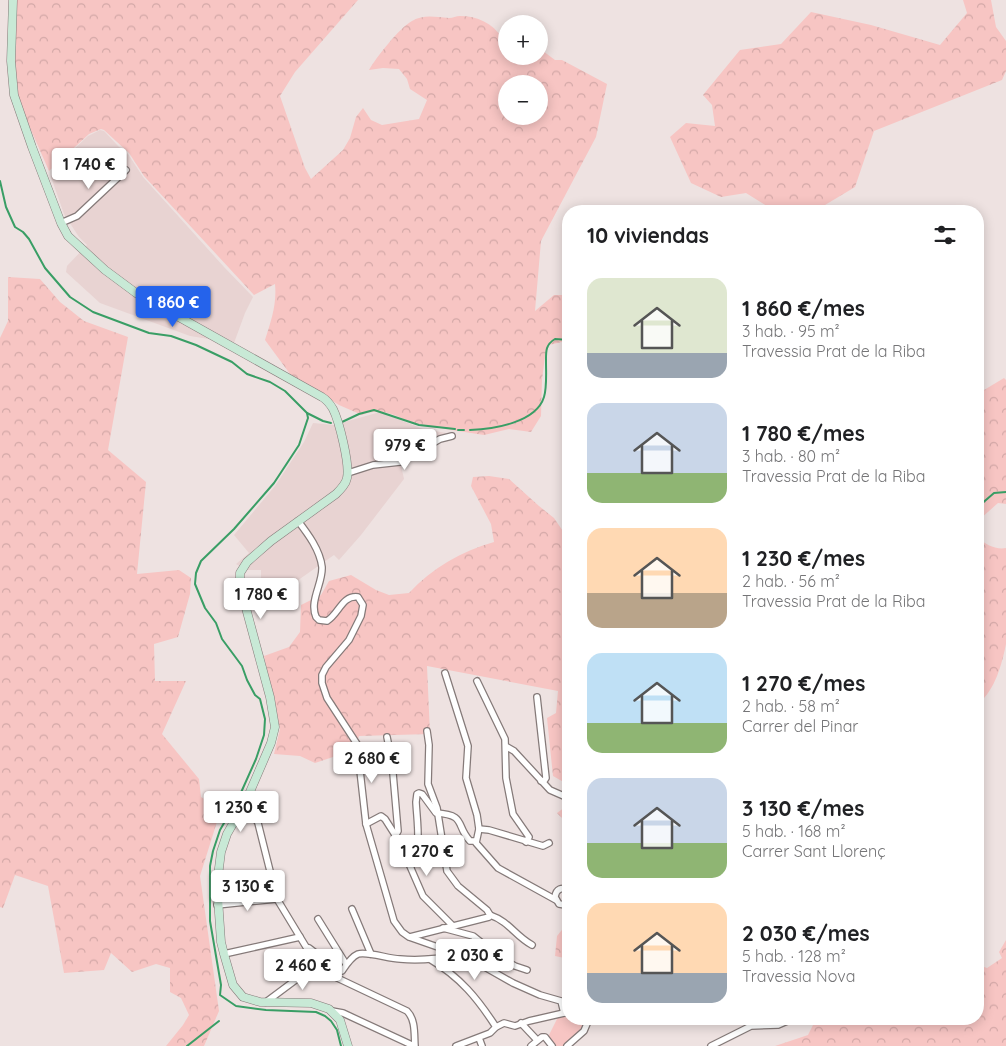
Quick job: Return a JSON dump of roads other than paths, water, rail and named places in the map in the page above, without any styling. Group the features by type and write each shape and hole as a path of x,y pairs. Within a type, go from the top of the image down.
{"street":[{"path":"13,0 11,61 14,95 61,223 68,236 104,270 127,287 318,395 329,403 336,415 344,449 348,473 347,480 339,491 253,556 243,566 240,573 240,586 273,711 274,731 246,801 228,834 221,852 217,884 217,905 229,975 238,992 247,999 266,1002 311,1003 324,1006 332,1011 340,1020 348,1046"},
{"path":"61,223 77,216 126,170"},
{"path":"348,473 373,465 400,462 440,439 452,436"},
{"path":"298,521 310,538 322,567 314,606 316,617 319,620 327,621 344,601 349,598 356,596 362,601 361,616 355,630 346,645 328,664 322,679 327,698 358,747 366,824 391,914 398,927 409,937 469,958 513,983 561,1000 562,1003"},
{"path":"445,673 469,750 466,778 477,815 479,829 476,841"},
{"path":"477,681 503,733 507,747 506,774 510,803 514,817 529,837 526,842"},
{"path":"537,697 546,778 544,781 541,781"},
{"path":"427,731 429,745 428,784 437,808 436,813"},
{"path":"388,737 398,831 395,836"},
{"path":"507,747 514,750 552,792 562,796"},
{"path":"411,866 416,847 417,794 419,793 422,794 436,813 441,831 444,861 450,876 458,886 488,910 490,915 506,923 520,938 532,945"},
{"path":"246,801 258,823 277,899 317,964 331,975 408,1011 413,1021 415,1046 343,1013 332,1011"},
{"path":"436,813 449,814 455,817 460,822 468,838 472,842 476,841 498,868 562,904"},
{"path":"366,824 379,817 383,817 411,866 423,896 452,926"},
{"path":"479,829 489,830 543,846 549,843"},
{"path":"556,900 555,895 558,890 562,888"},
{"path":"217,905 277,899"},
{"path":"352,909 371,954"},
{"path":"409,937 490,915"},
{"path":"318,919 346,964"},
{"path":"442,928 473,936 502,959 527,970"},
{"path":"422,940 421,936 424,933"},
{"path":"224,954 300,937"},
{"path":"304,944 336,970 342,970 356,954 431,960 460,955"},
{"path":"431,960 449,971 467,987 496,1027"},
{"path":"266,1002 317,964"},
{"path":"456,1046 490,1033 505,1022 512,1026 562,1015"},
{"path":"522,1023 537,1040"},
{"path":"567,1046 584,1032 587,1025"},
{"path":"711,1046 751,1026 778,1025"},
{"path":"531,1046 542,1037 545,1037 552,1046"},
{"path":"479,1038 482,1046"}],"waterway":[{"path":"0,181 6,207 15,227 29,239 45,268 70,297 93,312 149,333 171,336 196,345 232,362 247,374 270,382 285,391 307,413 308,418 299,445 274,483 234,529 201,561 196,573 195,584 205,608 216,623 222,639 242,666 255,695 260,699 265,719 264,735 256,759 239,797 220,830 213,851 210,866 210,921 221,985 220,995 236,1006 266,1010 316,1012 331,1021 337,1030 341,1046"},
{"path":"470,430 513,423 532,413 539,406 545,393 548,346 555,339 562,340"},
{"path":"342,422 359,414 374,410 419,425 455,429"},
{"path":"307,413 331,423"},
{"path":"458,430 464,430"},
{"path":"984,502 994,493 1006,492"},
{"path":"187,1046 219,1021"}]}
